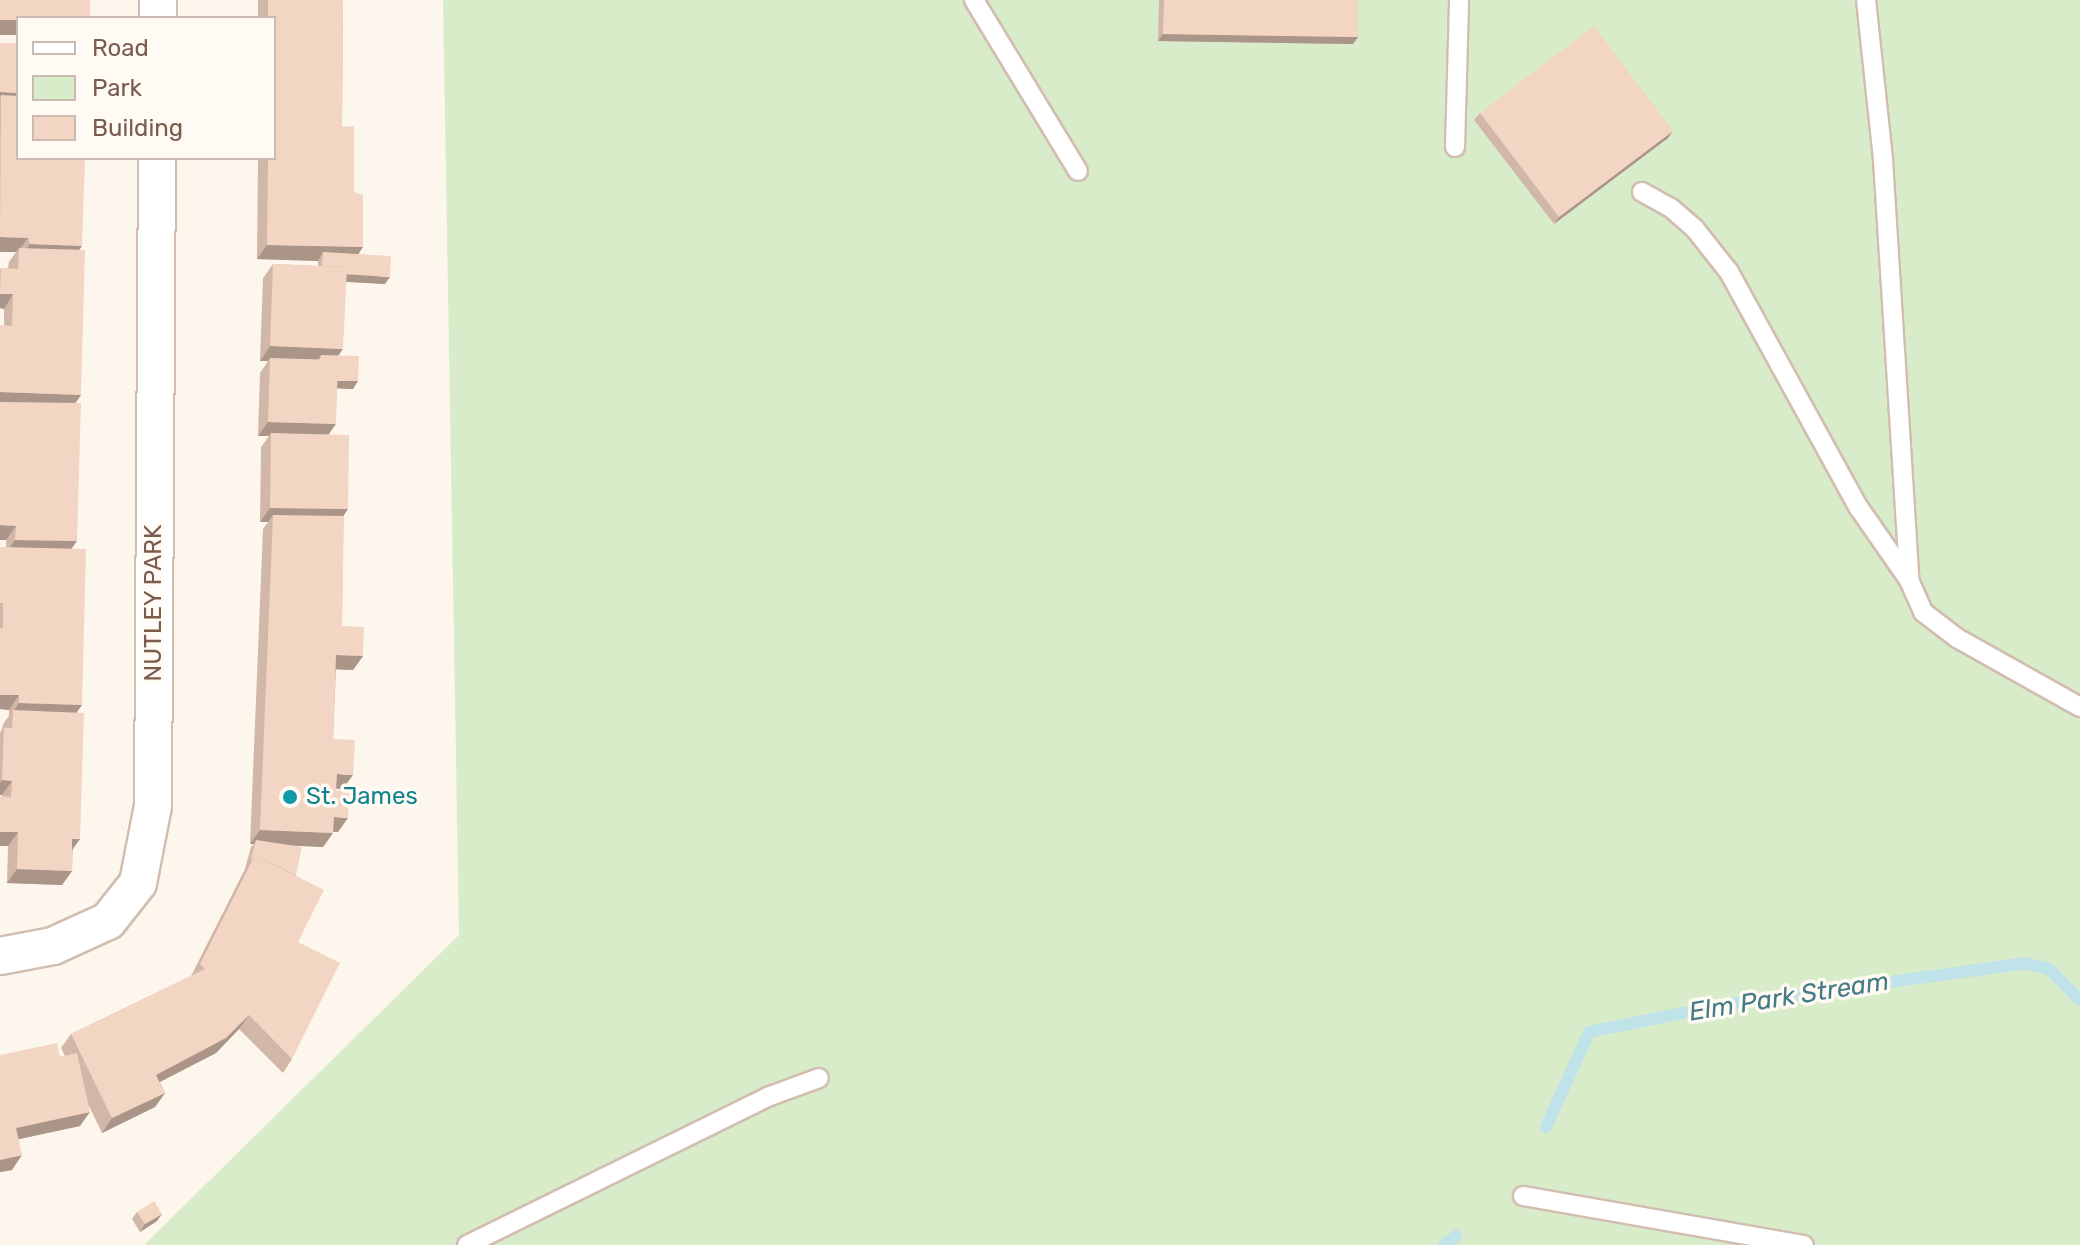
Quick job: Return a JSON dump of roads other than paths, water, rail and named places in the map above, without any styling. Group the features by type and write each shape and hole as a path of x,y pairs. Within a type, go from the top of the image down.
{"street":[{"name":"NUTLEY PARK","path":"0,956 53,946 108,921 138,883 153,806 157,160"}],"lane":[{"path":"974,0 1078,171"},
{"path":"1455,147 1459,0"},
{"path":"1866,0 1883,160 1909,580"},
{"path":"1642,192 1671,208 1695,229 1729,272 1859,508 1909,580 1923,612 1957,638 2080,707"},
{"path":"467,1245 770,1096 819,1078"},
{"path":"1523,1196 1804,1245"}],"waterway":[{"name":"Elm Park Stream","path":"1546,1127 1589,1032 1717,1006 2025,963 2049,969 2080,1000"},
{"name":"Elm Park Stream","path":"1444,1245 1456,1236"}],"place":[{"name":"St. James","path":"290,797"}]}
